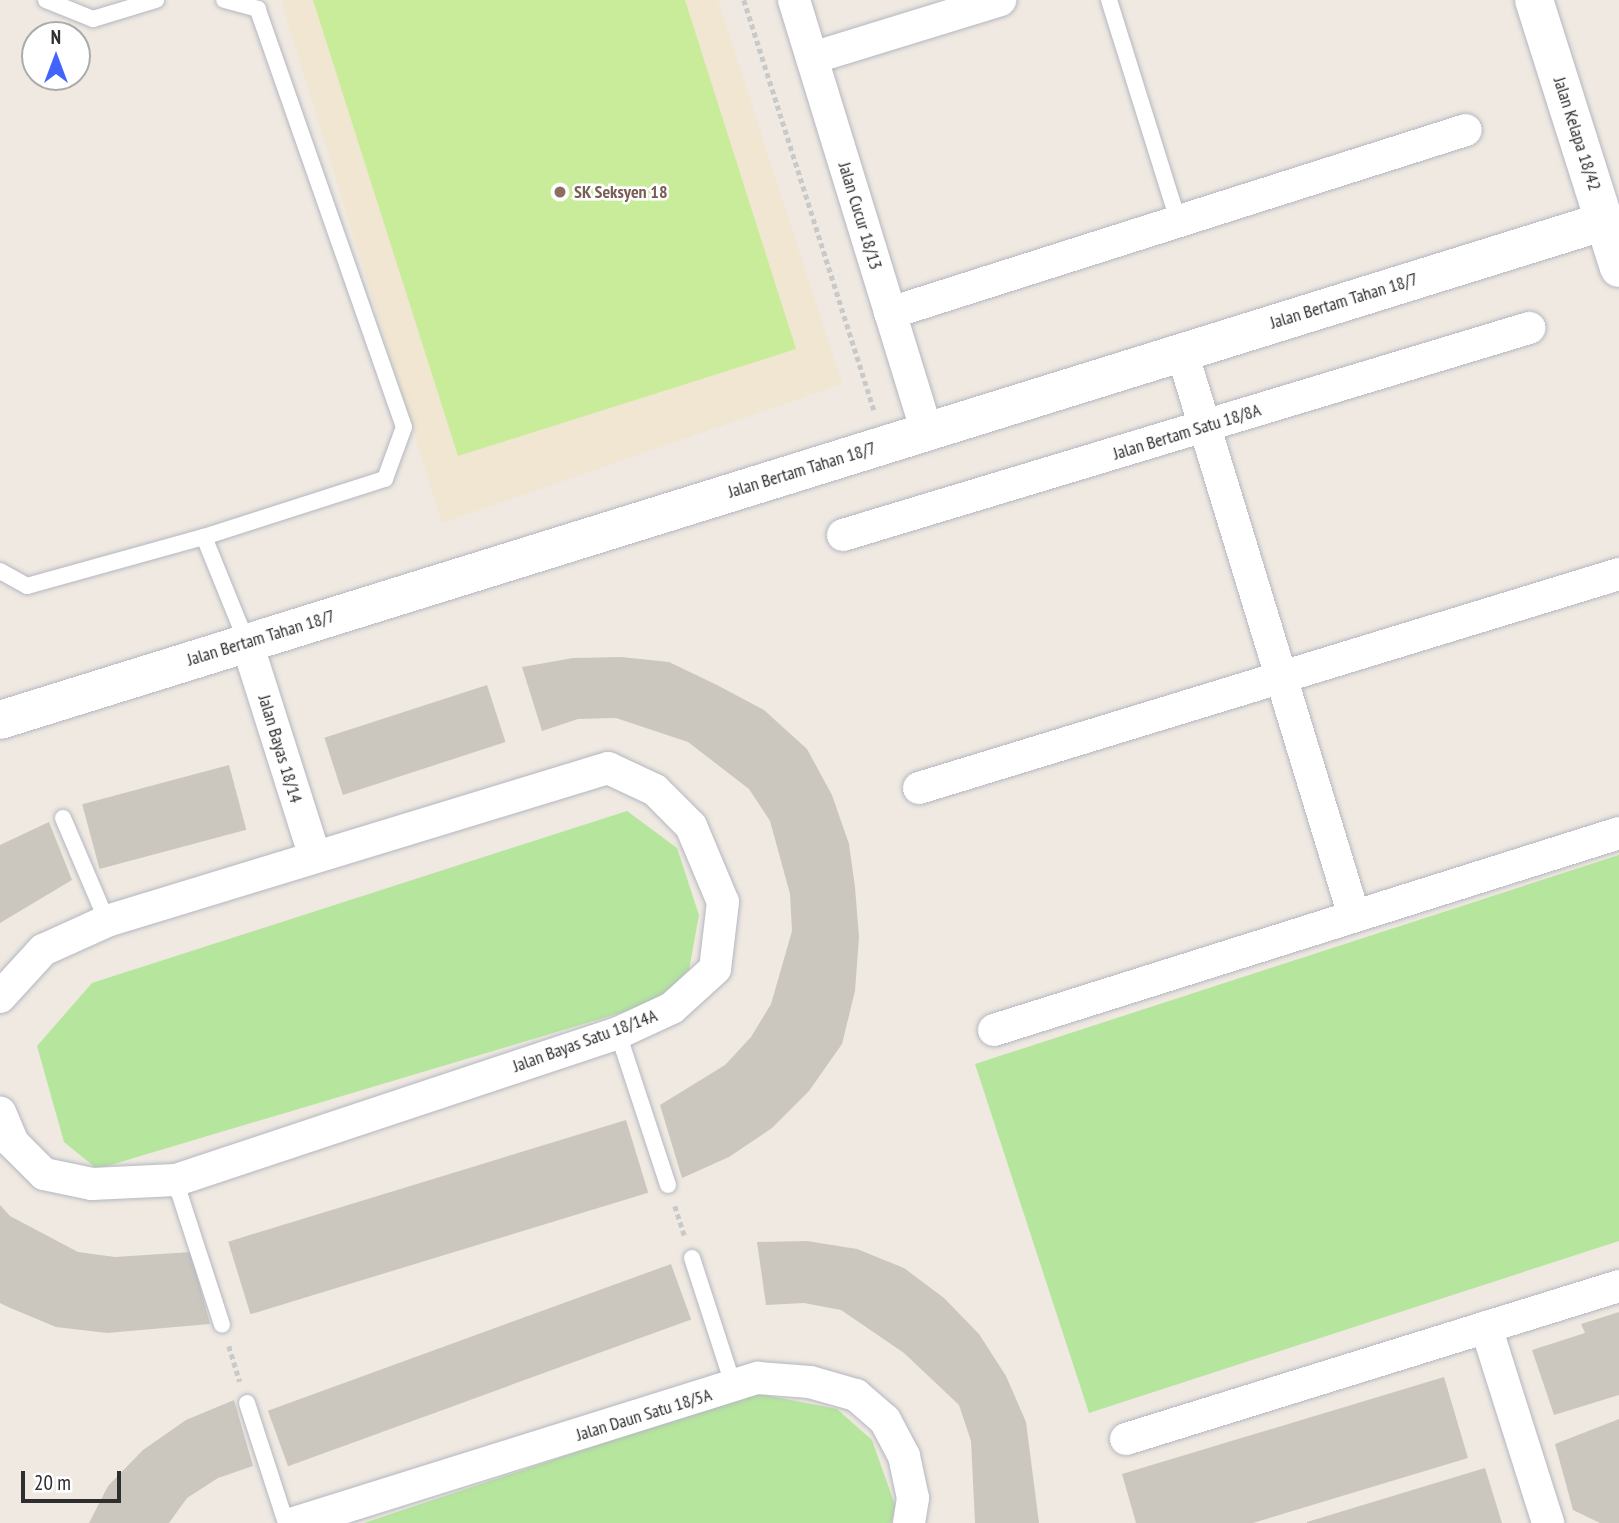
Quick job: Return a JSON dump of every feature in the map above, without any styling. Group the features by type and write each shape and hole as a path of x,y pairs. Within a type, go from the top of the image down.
{"street":[{"name":"Jalan Cucur 18/13","path":"794,0 927,431"},
{"path":"812,58 1000,0"},
{"name":"Jalan Kelapa 18/42","path":"1534,0 1619,268"},
{"path":"890,313 1179,224 1466,130"},
{"name":"Jalan Bertam Tahan 18/7","path":"0,720 1605,220"},
{"name":"Jalan Bertam Satu 18/8A","path":"844,535 1529,328"},
{"path":"1182,352 1208,426 1354,916"},
{"path":"919,788 1619,574"},
{"name":"Jalan Bayas 18/14","path":"247,643 314,854"},
{"name":"Jalan Bayas Satu 18/14A","path":"0,997 43,950 107,921 314,854 608,768 655,790 691,826 723,902 715,970 672,1008 618,1032 175,1180 92,1184 44,1174 13,1143 0,1113"},
{"path":"994,1030 1619,833"},
{"path":"1126,1439 1619,1286"},
{"path":"1486,1327 1548,1523"},
{"name":"Jalan Daun Satu 18/5A","path":"294,1523 758,1378 810,1382 856,1395 885,1420 904,1456 913,1498 909,1523"}],"lane":[{"path":"46,0 93,19 156,0"},
{"path":"0,571 27,586 204,537 385,479 404,427 258,9 224,0"},
{"path":"1109,0 1179,224"},
{"path":"204,537 247,643"},
{"path":"63,818 107,921"},
{"path":"618,1032 668,1185"},
{"path":"175,1180 222,1325"},
{"path":"692,1258 734,1387"},
{"path":"247,1403 286,1523"}],"path":[{"path":"744,0 885,444"},
{"path":"668,1185 692,1258"},
{"path":"222,1325 247,1403"}],"shaded area":[{"name":"SK Seksyen 18","path":"281,0 718,0 842,384 442,523"}],"green space":[{"name":"SK Seksyen 18","path":"313,0 685,0 796,349 458,456"},
{"path":"627,811 677,848 699,915 689,970 654,1003 97,1169 64,1142 37,1046 92,983"},
{"path":"1619,855 1619,1241 1089,1413 975,1064"},
{"path":"754,1393 837,1409 872,1440 896,1508 891,1523 364,1523"}],"building":[{"path":"621,657 669,662 717,685 764,710 807,749 832,795 849,844 855,887 859,937 855,991 842,1044 809,1091 772,1128 729,1157 682,1178 660,1105 725,1065 751,1037 771,1004 792,931 790,894 770,821 749,789 688,742 616,718 578,719 542,731 522,667 573,658"},
{"path":"487,685 506,742 343,795 324,738"},
{"path":"229,765 246,830 100,869 82,804"},
{"path":"49,822 72,880 0,923 0,845"},
{"path":"626,1120 648,1193 250,1314 228,1242"},
{"path":"0,1205 10,1216 78,1252 115,1257 191,1252 210,1324 107,1333 56,1327 0,1303"},
{"path":"807,1241 857,1249 904,1268 944,1298 979,1334 1006,1376 1026,1422 1039,1523 975,1523 971,1441 959,1405 904,1353 841,1310 804,1303 766,1305 757,1242"},
{"path":"671,1264 691,1319 288,1466 268,1411"},
{"path":"1619,1312 1619,1395 1554,1415 1532,1350 1585,1333 1581,1324"},
{"path":"1444,1377 1468,1458 1253,1523 1136,1523 1122,1474"},
{"path":"234,1400 253,1466 218,1478 187,1498 169,1523 89,1523 108,1486 143,1450 186,1420"},
{"path":"1619,1419 1619,1523 1600,1523 1573,1510 1555,1444"},
{"path":"1485,1468 1502,1523 1307,1523 1307,1522"}],"place":[{"name":"SK Seksyen 18","path":"560,192"}]}
